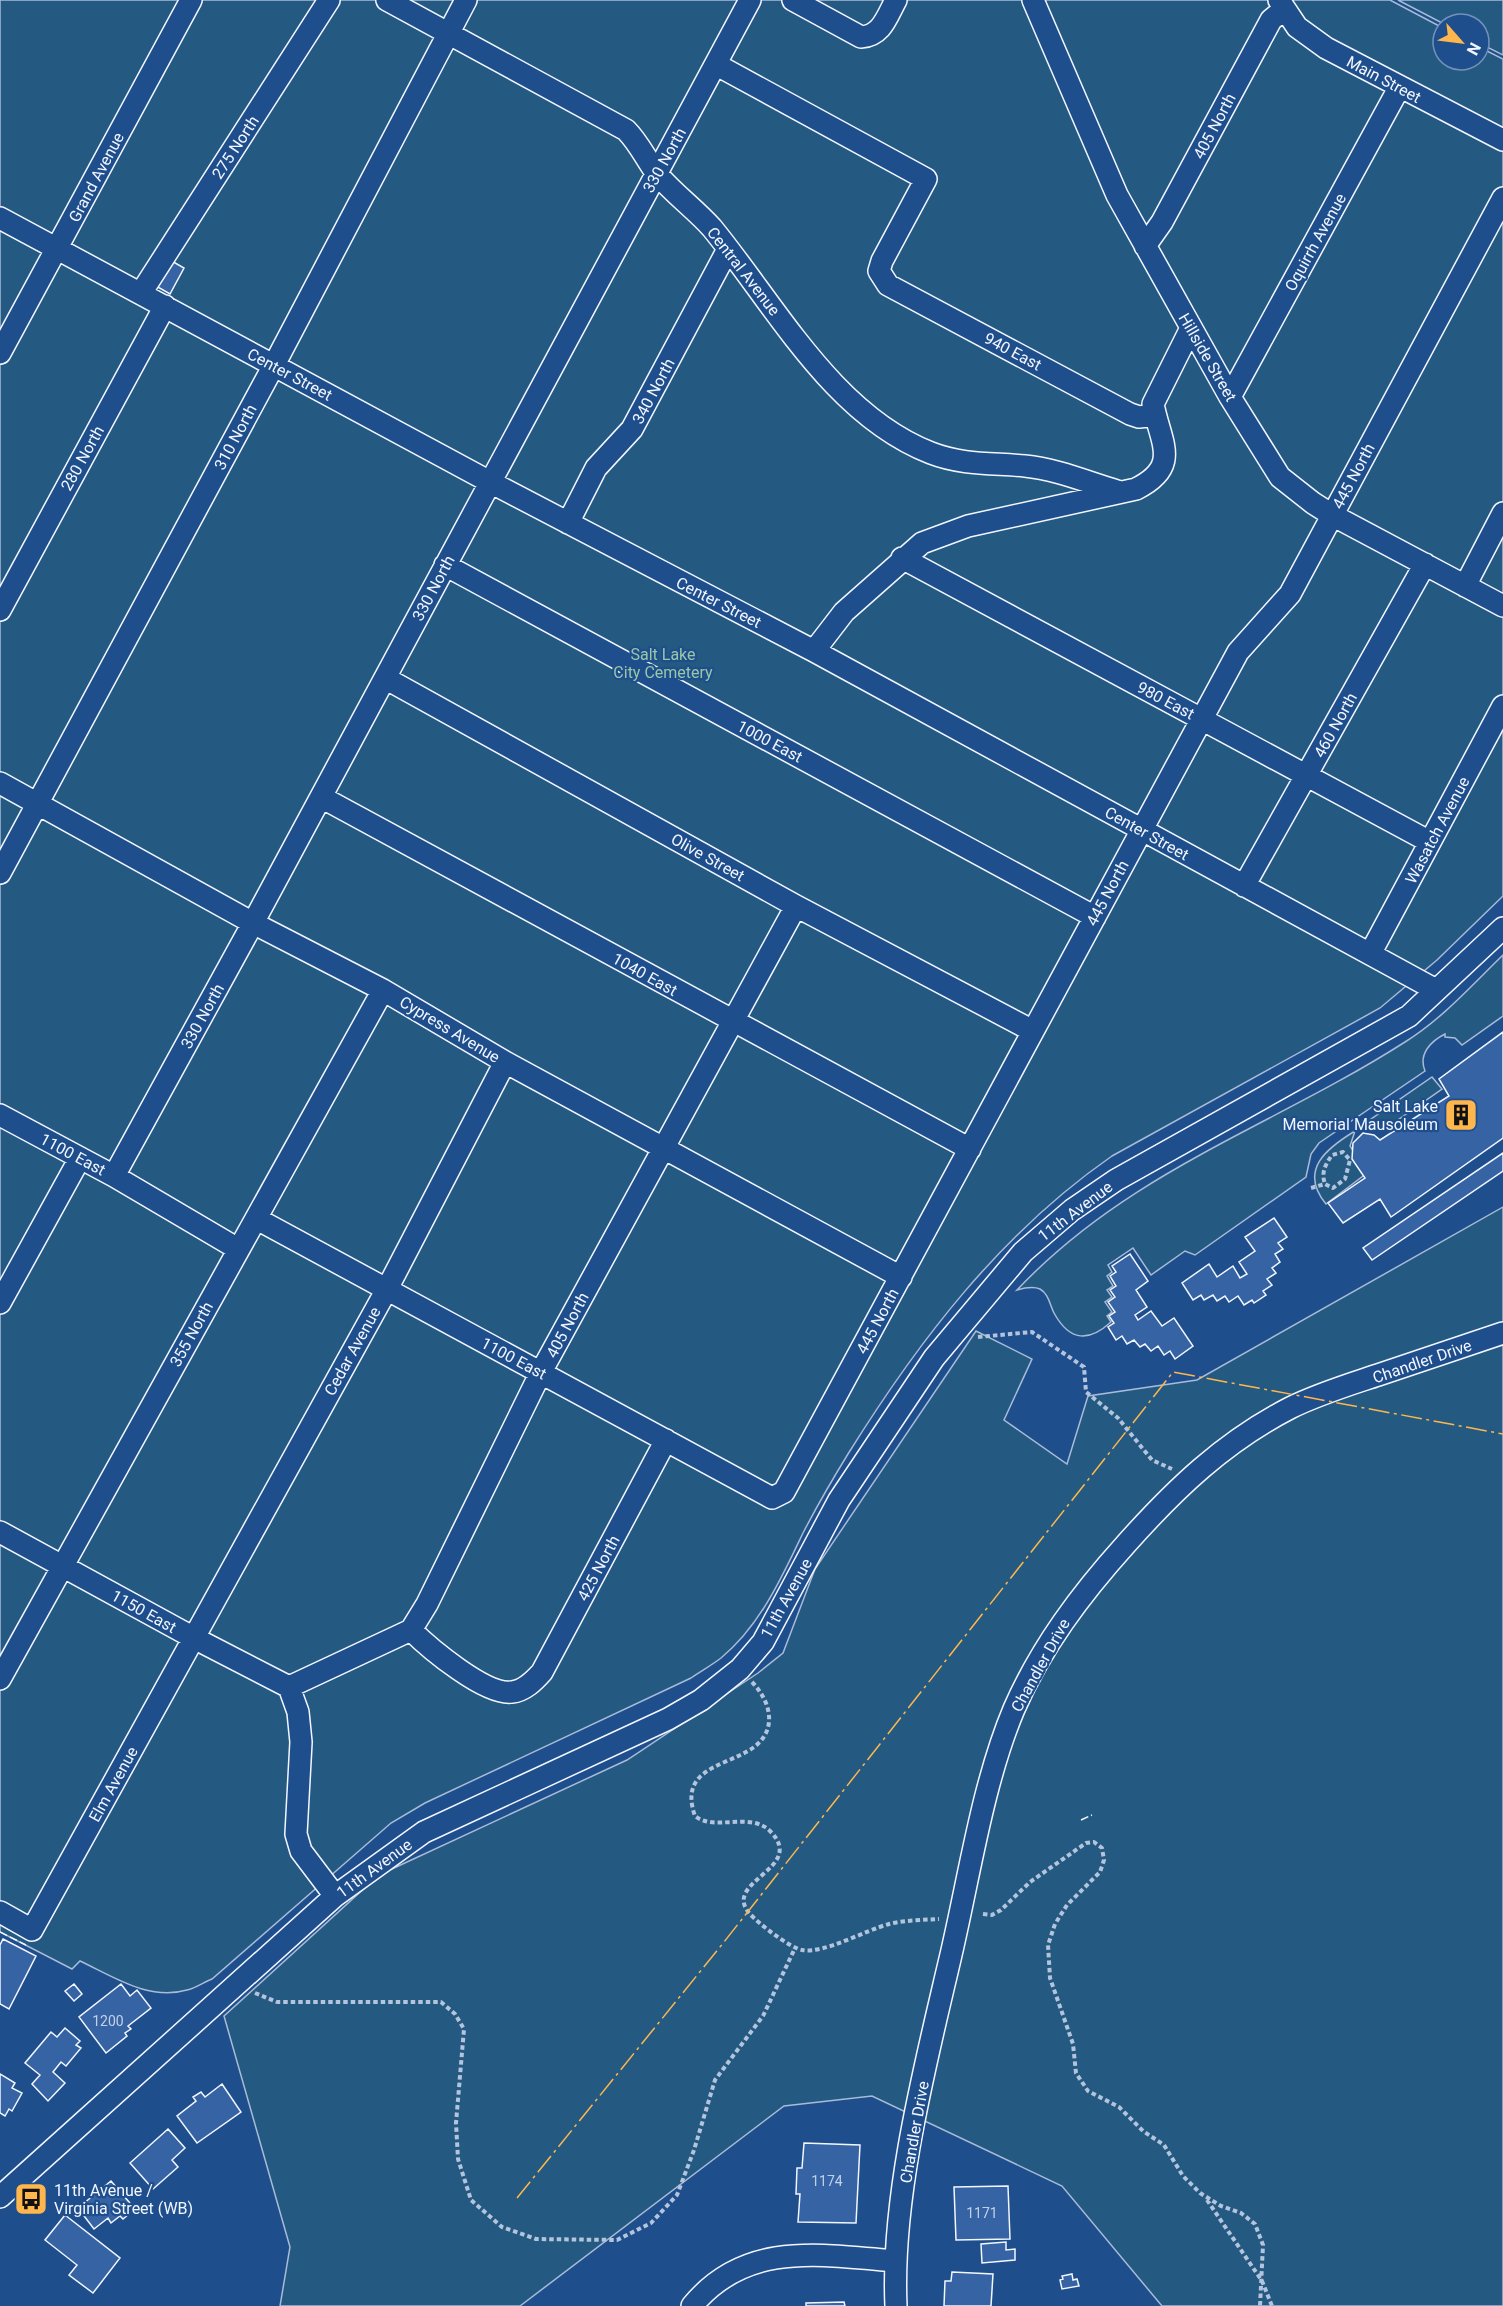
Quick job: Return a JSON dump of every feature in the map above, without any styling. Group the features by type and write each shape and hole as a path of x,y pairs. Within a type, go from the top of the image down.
{"street":[{"name":"Grand Avenue","path":"0,353 191,0"},
{"name":"275 North","path":"141,293 329,0"},
{"name":"Central Avenue","path":"387,0 626,130 638,143 656,173 712,228 727,251 809,354 856,408 895,435 930,453 955,461 1041,468 1117,491"},
{"name":"310 North","path":"0,873 274,365 466,0"},
{"name":"330 North","path":"114,1176 253,923 750,0"},
{"path":"793,0 861,37 871,36 880,30 896,0"},
{"name":"Hillside Street","path":"1033,0 1117,195 1230,397 1280,477 1332,515 1503,606"},
{"name":"405 North","path":"1145,246 1162,222 1281,4"},
{"name":"Main Street","path":"1281,4 1297,27 1326,48 1399,88 1503,140"},
{"name":"940 East","path":"717,65 926,179 879,271 888,285 1130,414 1139,417 1155,415"},
{"name":"Oquirrh Avenue","path":"1230,397 1399,88"},
{"name":"445 North","path":"772,1498 784,1492 1238,652 1290,594 1503,198"},
{"name":"Center Street","path":"0,218 568,524 814,651 1436,990"},
{"name":"340 North","path":"568,524 596,468 632,429 727,251"},
{"name":"280 North","path":"0,610 165,306"},
{"path":"814,651 844,612 902,558 922,543 942,533 1117,491 1136,489 1157,476 1161,470 1165,444 1153,404 1191,328"},
{"path":"1465,586 1503,513"},
{"name":"980 East","path":"902,558 1431,842"},
{"name":"460 North","path":"1244,886 1425,564"},
{"name":"1000 East","path":"445,566 1095,917"},
{"name":"Olive Street","path":"385,678 796,906 1033,1031"},
{"name":"Wasatch Avenue","path":"1370,954 1503,705"},
{"name":"Cypress Avenue","path":"0,783 253,923 383,990 506,1062 901,1277"},
{"name":"1040 East","path":"321,797 970,1149"},
{"name":"405 North","path":"411,1630 427,1604 541,1372 796,906"},
{"name":"11th Avenue","path":"0,2197 335,1896 424,1832 668,1719 710,1694 740,1669 763,1642 839,1500 904,1401 950,1339 1023,1252 1072,1210 1116,1180 1409,1016 1503,928"},
{"name":"355 North","path":"0,1679 383,990"},
{"name":"Cedar Avenue","path":"194,1638 387,1289 506,1062"},
{"name":"1100 East","path":"0,1115 114,1176 238,1249"},
{"path":"0,1303 80,1158"},
{"name":"1100 East","path":"257,1219 772,1498"},
{"name":"Chandler Drive","path":"896,2306 899,2225 923,2078 990,1785 1013,1711 1046,1648 1088,1586 1190,1477 1230,1444 1293,1407 1329,1392 1503,1333"},
{"name":"425 North","path":"411,1630 450,1663 495,1691 512,1692 533,1683 542,1672 666,1440"},
{"name":"1150 East","path":"0,1532 289,1687"},
{"path":"335,1896 301,1851 296,1834 301,1742 298,1712 289,1687 411,1630"},
{"name":"Elm Avenue","path":"0,1912 32,1930 194,1638"},
{"path":"692,2306 732,2272 773,2257 813,2255 896,2261"}],"path":[{"path":"1311,1188 1325,1184 1333,1188 1345,1179 1350,1160 1343,1152 1332,1155 1326,1164 1323,1176 1325,1184"},
{"path":"950,1339 1032,1332 1084,1367 1086,1392 1118,1418 1152,1460 1190,1477"},
{"path":"740,1669 766,1701 770,1717 768,1729 764,1737 748,1751 703,1772 697,1780 692,1805 695,1816 702,1821 742,1821 770,1831 777,1842 777,1861 769,1872 755,1879 747,1888 746,1908 795,1948 813,1950 891,1924 940,1918"},
{"path":"983,1914 996,1913 1044,1870 1086,1843 1094,1842 1102,1848 1104,1860 1100,1872 1067,1905 1055,1924 1048,1945 1050,1978 1073,2044 1076,2073 1088,2091 1119,2107 1143,2131 1164,2145 1183,2176 1204,2196 1262,2281 1272,2306"},
{"path":"238,1985 277,2002 441,2002 455,2014 464,2029 456,2123 458,2159 471,2200 502,2227 536,2240 617,2240 651,2223 677,2195 694,2150 715,2080 763,2016 795,1948"},
{"path":"1204,2196 1241,2213 1255,2224 1263,2245 1260,2306"}],"green space":[{"name":"Salt Lake City Cemetery","path":"0,0 1390,0 1431,22 1431,72 1491,72 1491,53 1503,59 1503,896 1437,960 1380,1008 1112,1156 1072,1186 998,1254 933,1330 875,1412 830,1483 759,1616 721,1658 691,1678 425,1803 391,1823 212,1979 190,1989 173,1993 145,1990 80,1961 72,1969 0,1932"},
{"path":"1398,0 1503,0 1503,55 1491,49 1491,12 1431,12 1431,17"},
{"path":"1503,955 1503,1016 1462,1045 1455,1038 1445,1037 1445,1034 1435,1040 1427,1049 1423,1059 1425,1071 1319,1143 1311,1154 1306,1177 1195,1255 1185,1251 1151,1275 1133,1248 1108,1265 1112,1272 1107,1276 1113,1286 1107,1290 1112,1297 1105,1302 1112,1312 1107,1316 1111,1322 1103,1329 1088,1336 1073,1334 1060,1323 1043,1291 1031,1287 1017,1290 1060,1249 1106,1213 1154,1182 1203,1153 1355,1072 1419,1033"},
{"path":"1432,1077 1442,1089 1382,1131 1378,1127 1364,1124"},
{"path":"1355,1131 1350,1146 1367,1173 1326,1204 1318,1192 1315,1170 1326,1153"},
{"path":"1503,1207 1503,2306 1162,2306 1062,2186 872,2096 784,2106 520,2306 280,2306 290,2247 224,2016 379,1875 627,1760 758,1673 783,1653 815,1569 976,1331 1032,1359 1004,1420 1067,1464 1088,1396 1197,1380"}],"building":[{"path":"170,260 184,268 170,294 156,286"},
{"name":"Salt Lake Memorial Mausoleum","path":"1503,1032 1503,1138 1391,1217 1380,1199 1343,1223 1328,1203 1365,1178 1352,1159 1353,1143 1363,1133 1374,1135 1380,1140 1449,1096 1439,1079"},
{"path":"1503,1153 1503,1171 1372,1260 1363,1248"},
{"path":"1274,1218 1287,1237 1278,1243 1283,1249 1275,1254 1280,1262 1272,1268 1276,1273 1267,1279 1272,1285 1263,1291 1266,1295 1254,1303 1252,1300 1244,1305 1238,1296 1229,1302 1225,1296 1217,1301 1213,1295 1204,1300 1201,1295 1193,1300 1182,1283 1209,1264 1217,1277 1233,1266 1240,1278 1247,1274 1239,1262 1255,1251 1245,1237"},
{"path":"1130,1254 1148,1281 1136,1290 1147,1307 1135,1315 1138,1320 1151,1311 1162,1326 1174,1318 1193,1346 1175,1359 1170,1351 1164,1355 1158,1346 1151,1351 1145,1344 1140,1347 1134,1340 1127,1344 1122,1336 1116,1340 1108,1327 1114,1323 1109,1316 1115,1312 1108,1302 1115,1297 1110,1290 1116,1286 1110,1276 1116,1272 1112,1266"},
{"path":"3,1939 36,1956 9,2009 0,2004 0,1945"},
{"path":"74,1984 82,1994 74,2001 65,1991"},
{"path":"121,1984 130,1996 137,1990 151,2008 128,2026 131,2029 125,2033 127,2036 106,2053 79,2017"},
{"path":"65,2028 80,2041 76,2045 81,2048 66,2066 61,2062 53,2072 65,2083 48,2101 32,2084 40,2075 25,2063 51,2032 57,2037"},
{"path":"0,2074 15,2083 12,2088 22,2093 12,2111 9,2109 5,2116 0,2113"},
{"path":"222,2084 241,2112 197,2143 177,2116 196,2101 193,2097 201,2092 205,2097"},
{"path":"168,2129 185,2148 172,2160 178,2167 153,2189 130,2163"},
{"path":"804,2143 860,2145 856,2223 798,2222 800,2194 796,2194 797,2168 802,2168"},
{"path":"111,2181 135,2209 123,2219 120,2216 111,2223 108,2218 94,2229 78,2208"},
{"path":"1008,2186 1010,2239 956,2240 954,2187"},
{"path":"65,2215 120,2258 93,2293 69,2275 77,2265 45,2240"},
{"path":"1006,2242 1006,2250 1015,2249 1015,2260 982,2263 981,2244"},
{"path":"952,2272 993,2274 991,2306 944,2306 945,2281 951,2281"},
{"path":"1072,2274 1073,2280 1077,2279 1079,2286 1062,2289 1060,2280 1063,2279 1062,2276"},
{"path":"844,2302 845,2306 806,2306 806,2303"}],"fence":[{"path":"1081,1820 1092,1815"},
{"path":"0,1932 26,1945"}],"power":[{"path":"517,2198 724,1942 1173,1372 1503,1434"}],"place":[{"name":"Salt Lake Memorial Mausoleum","path":"1461,1115"},
{"name":"11th Avenue / Virginia Street (WB)","path":"31,2199"}]}
